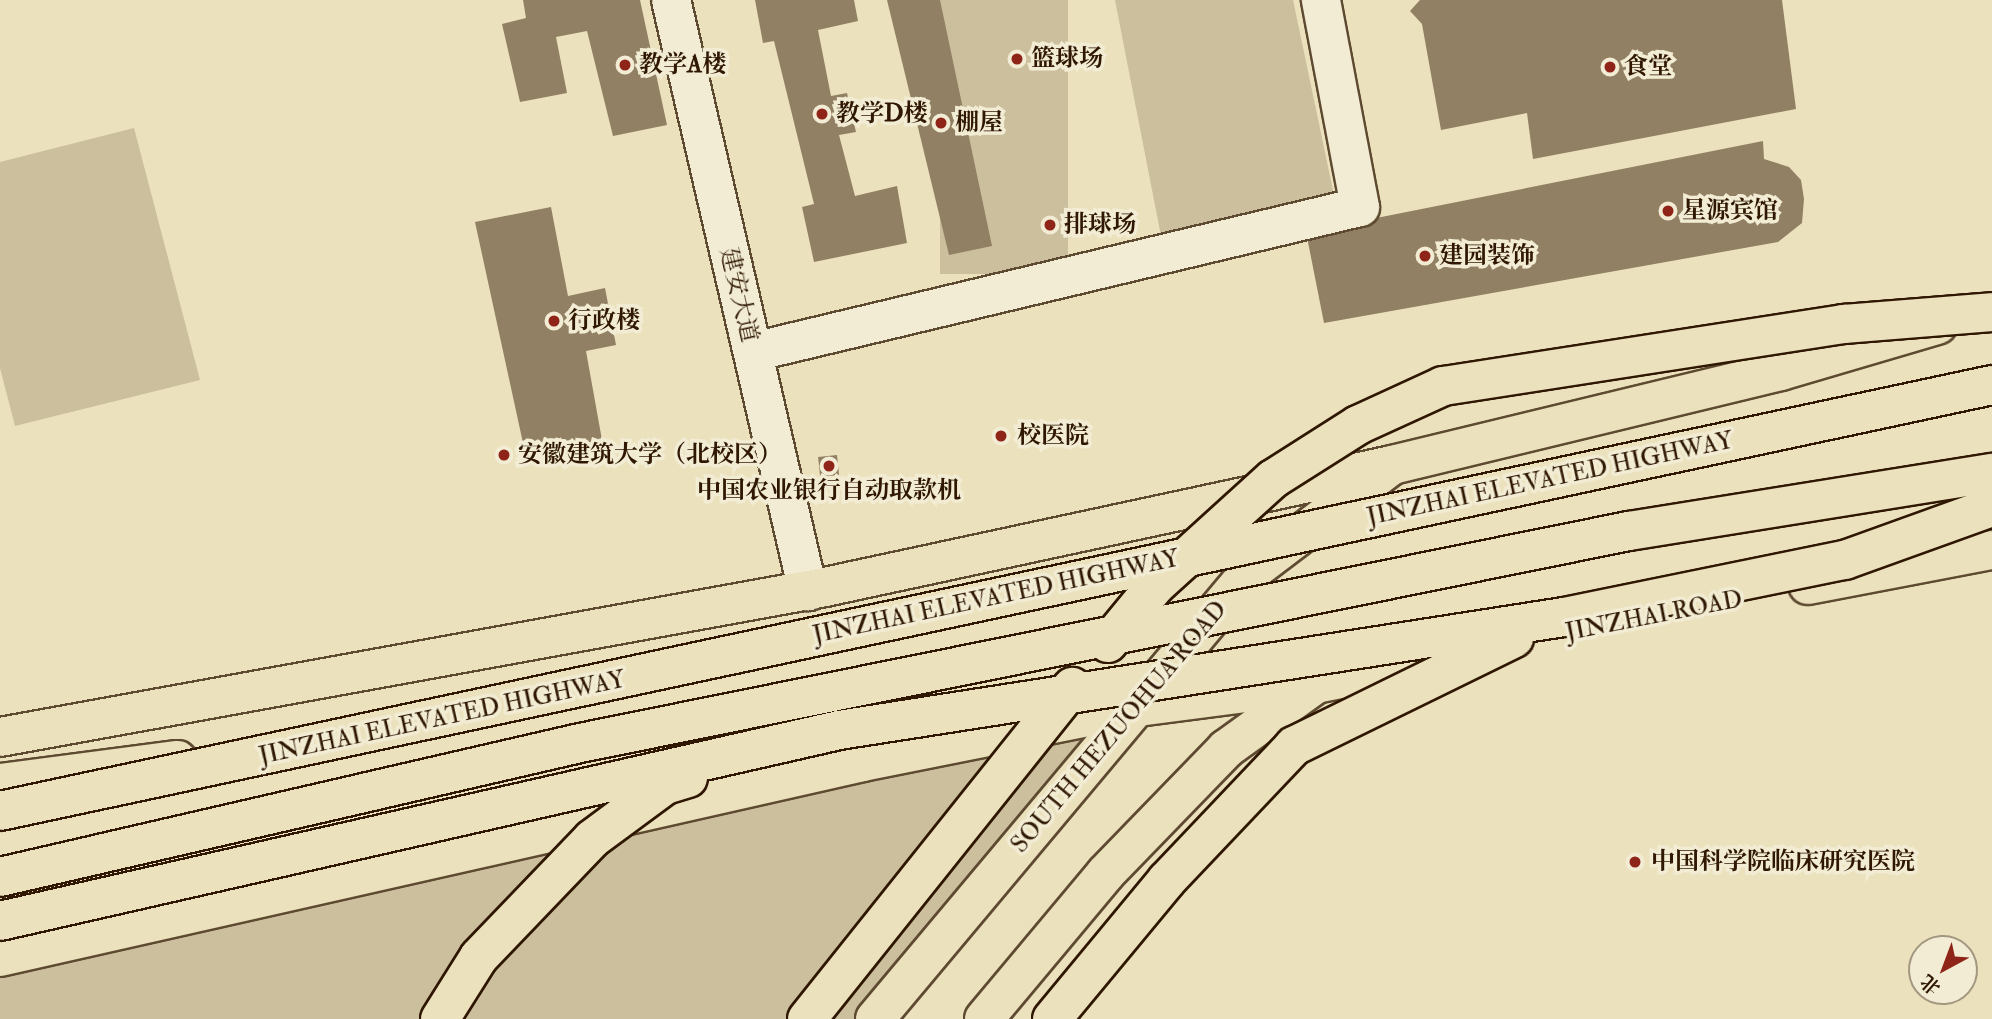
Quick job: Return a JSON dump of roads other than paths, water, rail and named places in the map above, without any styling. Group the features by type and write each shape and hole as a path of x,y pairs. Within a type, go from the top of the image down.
{"main road":[{"path":"0,737 808,591 1392,465 1781,371 1992,311"},
{"path":"807,1019 1155,586 1273,479 1358,425 1443,386 1537,367 1844,324 1992,311"},
{"name":"JINZHAI ELEVATED HIGHWAY","path":"0,811 316,747 1992,385"},
{"name":"SOUTH HEZUOHUA ROAD","path":"875,1019 1246,576 1392,465"},
{"path":"0,877 593,740 1629,531 1992,473"},
{"path":"0,921 839,730 1564,617 1845,560 1992,508"},
{"name":"JINZHAI ROAD","path":"0,957 1138,707 1316,684 1992,550"},
{"path":"1052,1019 1167,880 1294,746 1422,678 1564,617"},
{"path":"995,1012 1106,873 1226,749 1316,684"},
{"path":"440,1019 478,957 582,849 665,785 839,730"},
{"path":"0,783 316,747"}],"street":[{"name":"建安大道","path":"671,0 808,591"},
{"path":"752,352 1360,207 1321,0"}],"place":[{"name":"篮球场","path":"1017,59"},
{"name":"教学A楼","path":"625,65"},
{"name":"食堂","path":"1610,67"},
{"name":"教学D楼","path":"822,114"},
{"name":"棚屋","path":"941,123"},
{"name":"星源宾馆","path":"1668,211"},
{"name":"排球场","path":"1050,225"},
{"name":"建园装饰","path":"1425,256"},
{"name":"行政楼","path":"554,321"},
{"name":"校医院","path":"1001,436"},
{"name":"安徽建筑大学（北校区）","path":"504,455"},
{"name":"中国农业银行自动取款机","path":"829,466"},
{"name":"中国科学院临床研究医院","path":"1635,862"}]}
